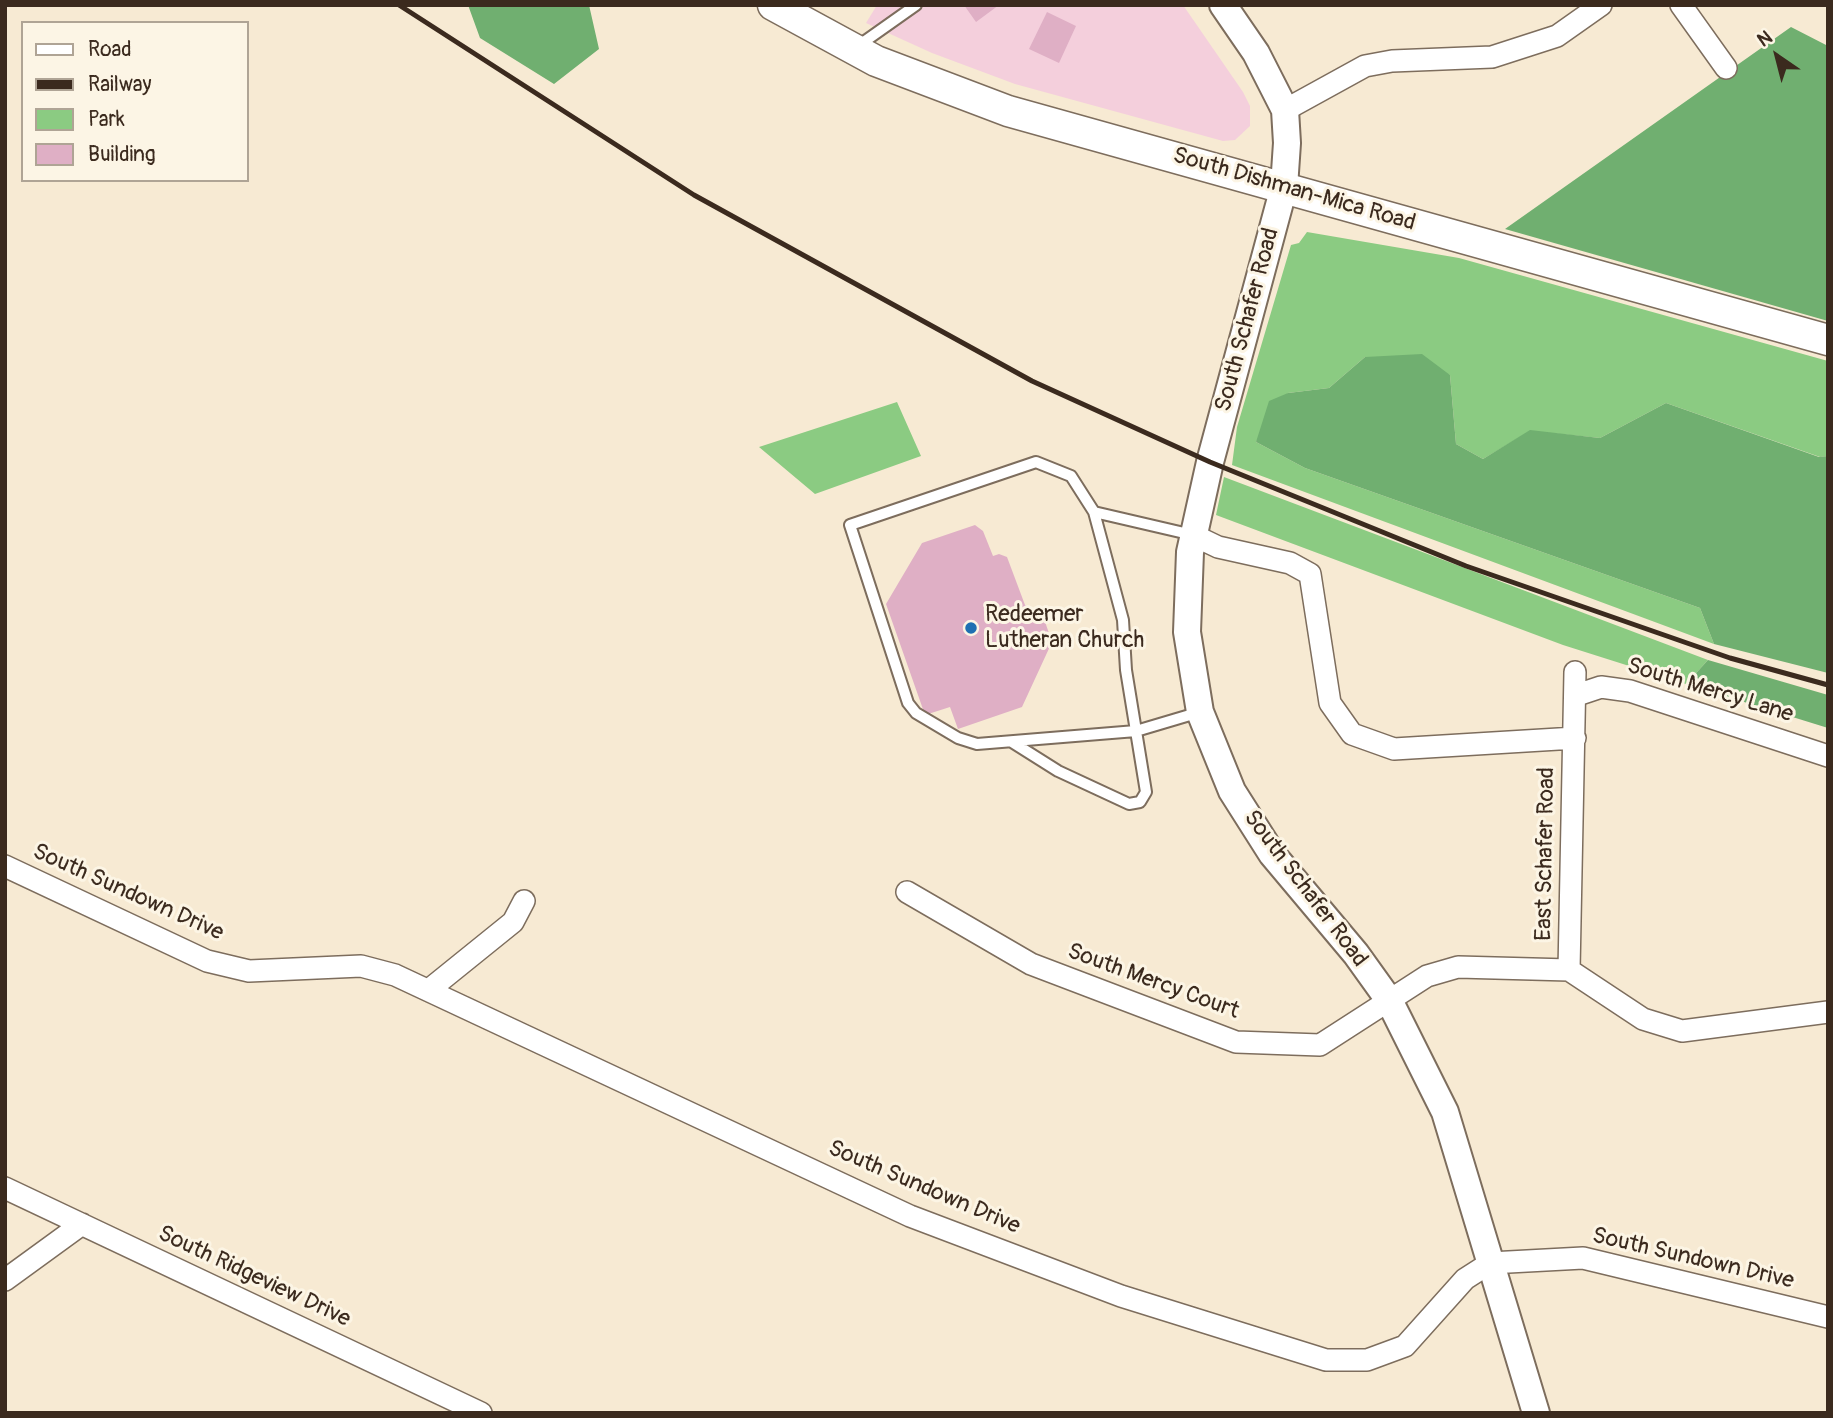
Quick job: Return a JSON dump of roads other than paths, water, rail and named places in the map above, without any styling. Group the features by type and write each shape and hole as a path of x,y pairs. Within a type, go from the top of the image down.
{"main road":[{"name":"South Dishman-Mica Road","path":"773,5 876,61 1007,111 1828,340"}],"street":[{"path":"1223,5 1256,53 1285,110 1365,66 1392,61 1492,57 1557,36 1601,5"},
{"path":"1681,5 1726,68"},
{"name":"South Schafer Road","path":"1285,110 1284,187 1193,535 1187,632 1199,712 1232,791 1272,854 1356,954 1389,1000 1445,1112 1536,1413"},
{"name":"East Schafer Road","path":"1193,535 1218,547 1290,563 1310,574 1330,703 1352,734 1394,749 1575,738"},
{"name":"East Schafer Road","path":"1569,970 1577,695 1575,672"},
{"name":"South Mercy Lane","path":"1577,695 1601,687 1630,691 1828,756"},
{"name":"South Sundown Drive","path":"5,866 207,961 249,971 360,966 395,975 430,989 910,1216 1121,1297 1326,1360 1367,1360 1405,1346 1465,1279 1490,1263 1583,1258 1828,1317"},
{"name":"South Mercy Court","path":"907,892 1031,964 1236,1042 1320,1045 1427,976 1458,967 1569,970"},
{"path":"430,989 513,922 524,901"},
{"path":"1569,970 1643,1019 1682,1031 1828,1012"},
{"name":"South Ridgeview Drive","path":"5,1188 481,1413"},
{"path":"5,1280 82,1224"}],"lane":[{"path":"854,49 916,5"},
{"path":"1012,742 1058,771 1129,804 1140,802 1146,792 1136,731 1126,670 1123,620 1094,512 1071,476 1036,461 850,525 908,703 926,721 958,738 977,744 1136,731 1199,712"},
{"path":"1094,512 1193,535"}],"railway":[{"path":"399,5 694,195 1032,381 1210,462 1466,566 1730,658 1828,685"}],"place":[{"name":"Redeemer Lutheran Church","path":"971,628"}]}
